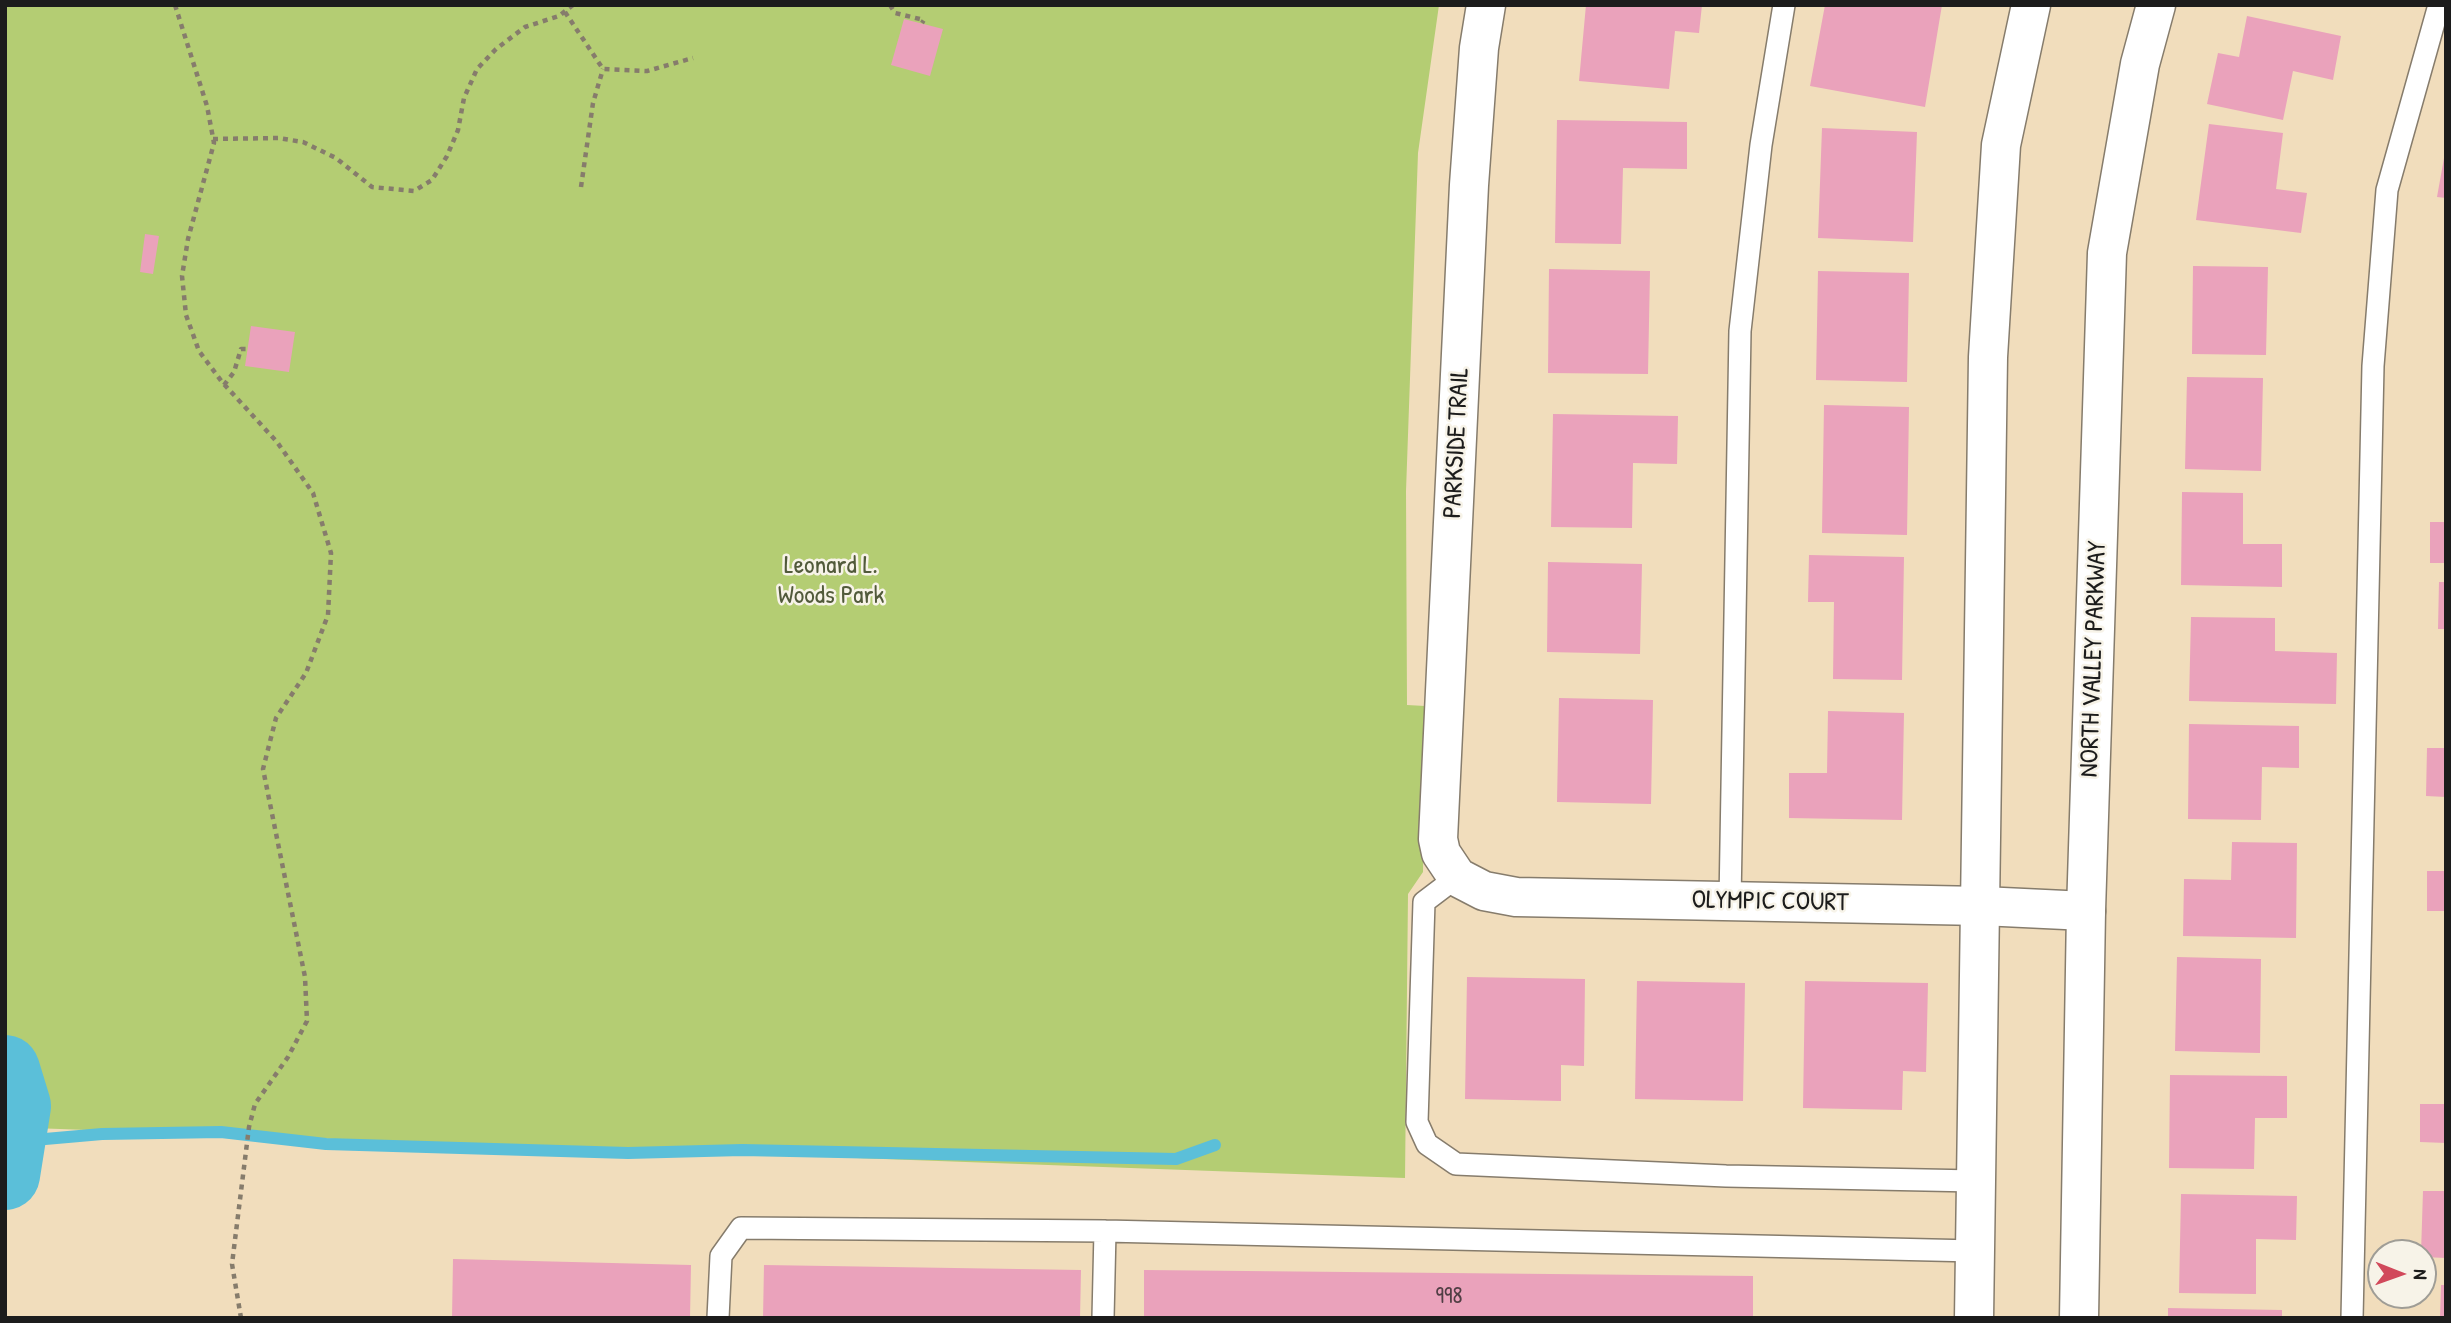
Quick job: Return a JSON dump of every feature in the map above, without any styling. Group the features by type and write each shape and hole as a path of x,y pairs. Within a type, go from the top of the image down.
{"street":[{"name":"PARKSIDE TRAIL","path":"1457,877 1441,853 1438,839 1469,185 1479,48 1486,5"},
{"path":"1974,1318 1988,357 2001,145 2031,5"},
{"name":"NORTH VALLEY PARKWAY","path":"2079,1318 2086,911 2107,253 2140,64 2156,5"},
{"name":"OLYMPIC COURT","path":"1457,877 1485,891 1516,897 1982,906 2086,911"}],"lane":[{"path":"1730,901 1740,331 1761,145 1784,5"},
{"path":"2352,1318 2373,366 2388,190 2439,5"},
{"path":"1457,877 1424,902 1417,1122 1427,1144 1456,1164 1671,1174 1975,1181"},
{"path":"718,1318 721,1256 741,1228 1105,1231 1975,1251"},
{"path":"1103,1318 1105,1231"}],"path":[{"path":"175,5 207,106 214,139 182,276 186,315 199,351 224,385 276,442 313,493 331,552 328,615 306,673 276,718 263,769 305,977 307,1021 288,1057 255,1104 249,1127 232,1264 241,1318"},
{"path":"214,139 278,138 303,142 336,158 372,187 414,191 432,180 447,156 458,130 464,98 477,69 496,49 525,27 565,12 573,5"},
{"path":"890,5 895,13 924,20 922,23"},
{"path":"565,12 603,69"},
{"path":"603,69 647,71 694,58"},
{"path":"580,187 593,103 603,69"},
{"path":"224,385 234,372 241,349 248,349"}],"green space":[{"name":"Leonard L. Woods Park","path":"5,5 1439,5 1418,153 1406,491 1407,705 1425,706 1423,872 1408,894 1405,1178 5,1127"}],"building":[{"path":"1586,5 1702,5 1699,33 1675,31 1669,89 1579,81"},
{"path":"1825,5 1942,5 1925,107 1810,86"},
{"path":"2247,16 2341,36 2333,80 2293,71 2283,120 2207,104 2218,53 2239,57"},
{"path":"904,19 943,29 930,76 891,65"},
{"path":"1557,120 1687,122 1687,169 1623,168 1621,244 1555,243"},
{"path":"2209,124 2283,133 2276,189 2307,193 2301,233 2196,220"},
{"path":"1822,128 1917,132 1913,242 1818,238"},
{"path":"2446,158 2446,198 2437,197"},
{"path":"145,234 159,236 153,274 140,272"},
{"path":"2193,266 2268,267 2266,355 2192,354"},
{"path":"1549,269 1650,271 1648,374 1548,373"},
{"path":"1818,271 1909,273 1907,382 1816,380"},
{"path":"251,326 295,332 289,372 245,366"},
{"path":"2187,377 2263,378 2261,471 2185,469"},
{"path":"1824,405 1909,407 1907,535 1822,533"},
{"path":"1553,414 1678,416 1677,464 1633,463 1632,528 1551,527"},
{"path":"2182,492 2243,493 2243,544 2282,544 2282,587 2181,585"},
{"path":"2430,522 2446,522 2446,563 2430,563"},
{"path":"1809,555 1904,557 1902,680 1833,679 1834,602 1808,602"},
{"path":"1548,562 1642,564 1640,654 1547,652"},
{"path":"2439,582 2446,582 2446,629 2438,629"},
{"path":"2191,617 2275,618 2275,651 2337,653 2336,704 2189,701"},
{"path":"1559,698 1653,700 1651,804 1557,802"},
{"path":"1828,711 1904,713 1902,820 1789,818 1789,773 1827,773"},
{"path":"2189,724 2299,726 2299,768 2262,767 2261,820 2188,819"},
{"path":"2427,748 2446,748 2446,797 2426,796"},
{"path":"2232,842 2297,843 2296,938 2183,936 2184,879 2231,880"},
{"path":"2427,871 2446,871 2446,911 2427,911"},
{"path":"2177,957 2261,959 2260,1053 2175,1051"},
{"path":"1467,977 1585,979 1584,1066 1561,1065 1561,1101 1465,1099"},
{"path":"1637,981 1745,983 1743,1101 1635,1099"},
{"path":"1805,981 1928,983 1926,1072 1903,1071 1902,1110 1803,1108"},
{"path":"2170,1075 2287,1076 2287,1118 2255,1118 2254,1169 2169,1168"},
{"path":"2420,1104 2446,1104 2446,1143 2420,1142"},
{"path":"2423,1191 2446,1191 2446,1258 2437,1258 2437,1239 2421,1239"},
{"path":"2181,1194 2297,1196 2296,1240 2256,1239 2256,1294 2179,1293"},
{"path":"453,1259 691,1265 690,1318 452,1318"},
{"path":"764,1265 1081,1270 1080,1318 763,1318"},
{"path":"1144,1270 1753,1276 1753,1318 1144,1318"},
{"path":"2441,1285 2446,1285 2446,1318 2440,1318"},
{"path":"2168,1308 2282,1310 2282,1318 2168,1318"}],"waterway":[{"path":"5,1070 16,1106 5,1175"},
{"path":"11,1142 102,1134 221,1132 326,1144 628,1153 742,1150 1176,1159 1215,1145"}]}
